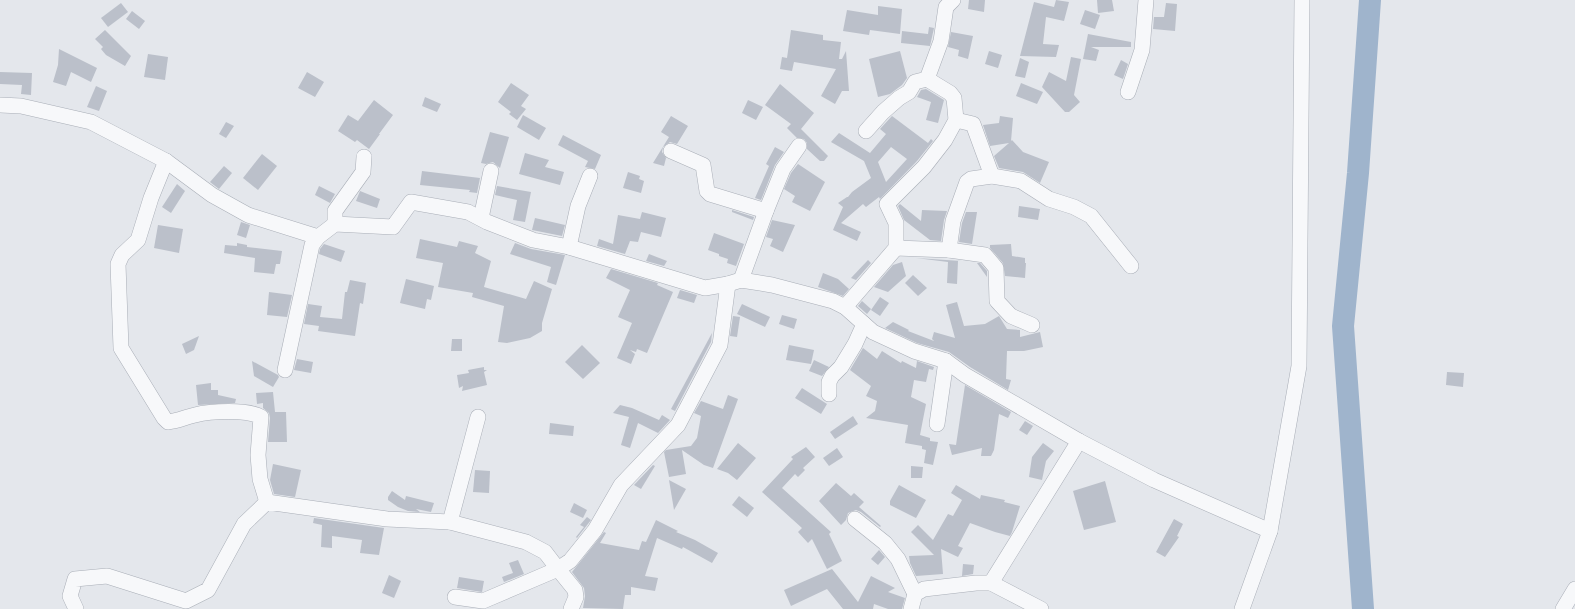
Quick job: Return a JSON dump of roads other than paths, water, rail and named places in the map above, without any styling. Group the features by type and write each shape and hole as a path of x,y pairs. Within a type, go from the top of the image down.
{"street":[{"path":"927,79 941,41 946,6 953,0"},
{"path":"1128,92 1142,50 1146,0"},
{"path":"1242,609 1270,531 1299,366 1302,0"},
{"path":"845,307 896,248 896,223 887,204 924,167 945,140 956,120 954,98 950,93 927,79 915,82 909,92 899,98 883,112 866,131"},
{"path":"2,108 21,106 91,122 166,161 212,195 248,215 318,236"},
{"path":"956,120 973,124 992,176"},
{"path":"455,597 483,601 558,569 570,561 595,530 621,485 678,425 720,345 734,282 783,169 799,146"},
{"path":"671,151 703,165 707,191 710,194 766,211"},
{"path":"335,224 334,211 363,172 364,157"},
{"path":"166,161 151,198 138,240 122,255 118,264 121,348 164,418 168,422 175,422 196,414 241,411 256,414 261,417 258,455 260,479 267,502"},
{"path":"481,218 491,170"},
{"path":"570,247 578,206 590,176"},
{"path":"949,250 953,221 967,182 971,179 992,176 1021,181 1049,199 1074,207 1091,216 1131,266"},
{"path":"285,370 312,245 318,236 335,224 393,227 411,202 468,212 487,222 533,240 570,247 706,288 734,282 772,285 833,301 845,307 873,332 914,351 946,361 965,375 1079,441 1154,480 1270,531"},
{"path":"896,248 949,250 985,255 996,268 997,301 1011,316 1032,324"},
{"path":"828,394 829,382 832,376 856,344 864,324"},
{"path":"937,424 946,361"},
{"path":"450,522 478,417"},
{"path":"991,584 1079,441"},
{"path":"267,502 387,519 450,522 526,542 545,552 575,590 576,597 571,609"},
{"path":"76,609 70,596 75,579 107,576 186,601 208,590 244,524 267,502"},
{"path":"855,519 885,543 898,559 915,594 911,609"},
{"path":"915,594 924,589 976,583 991,584 1041,609"},
{"path":"1564,609 1575,589"}],"waterway":[{"path":"1363,609 1343,326 1358,173 1370,0"}]}
